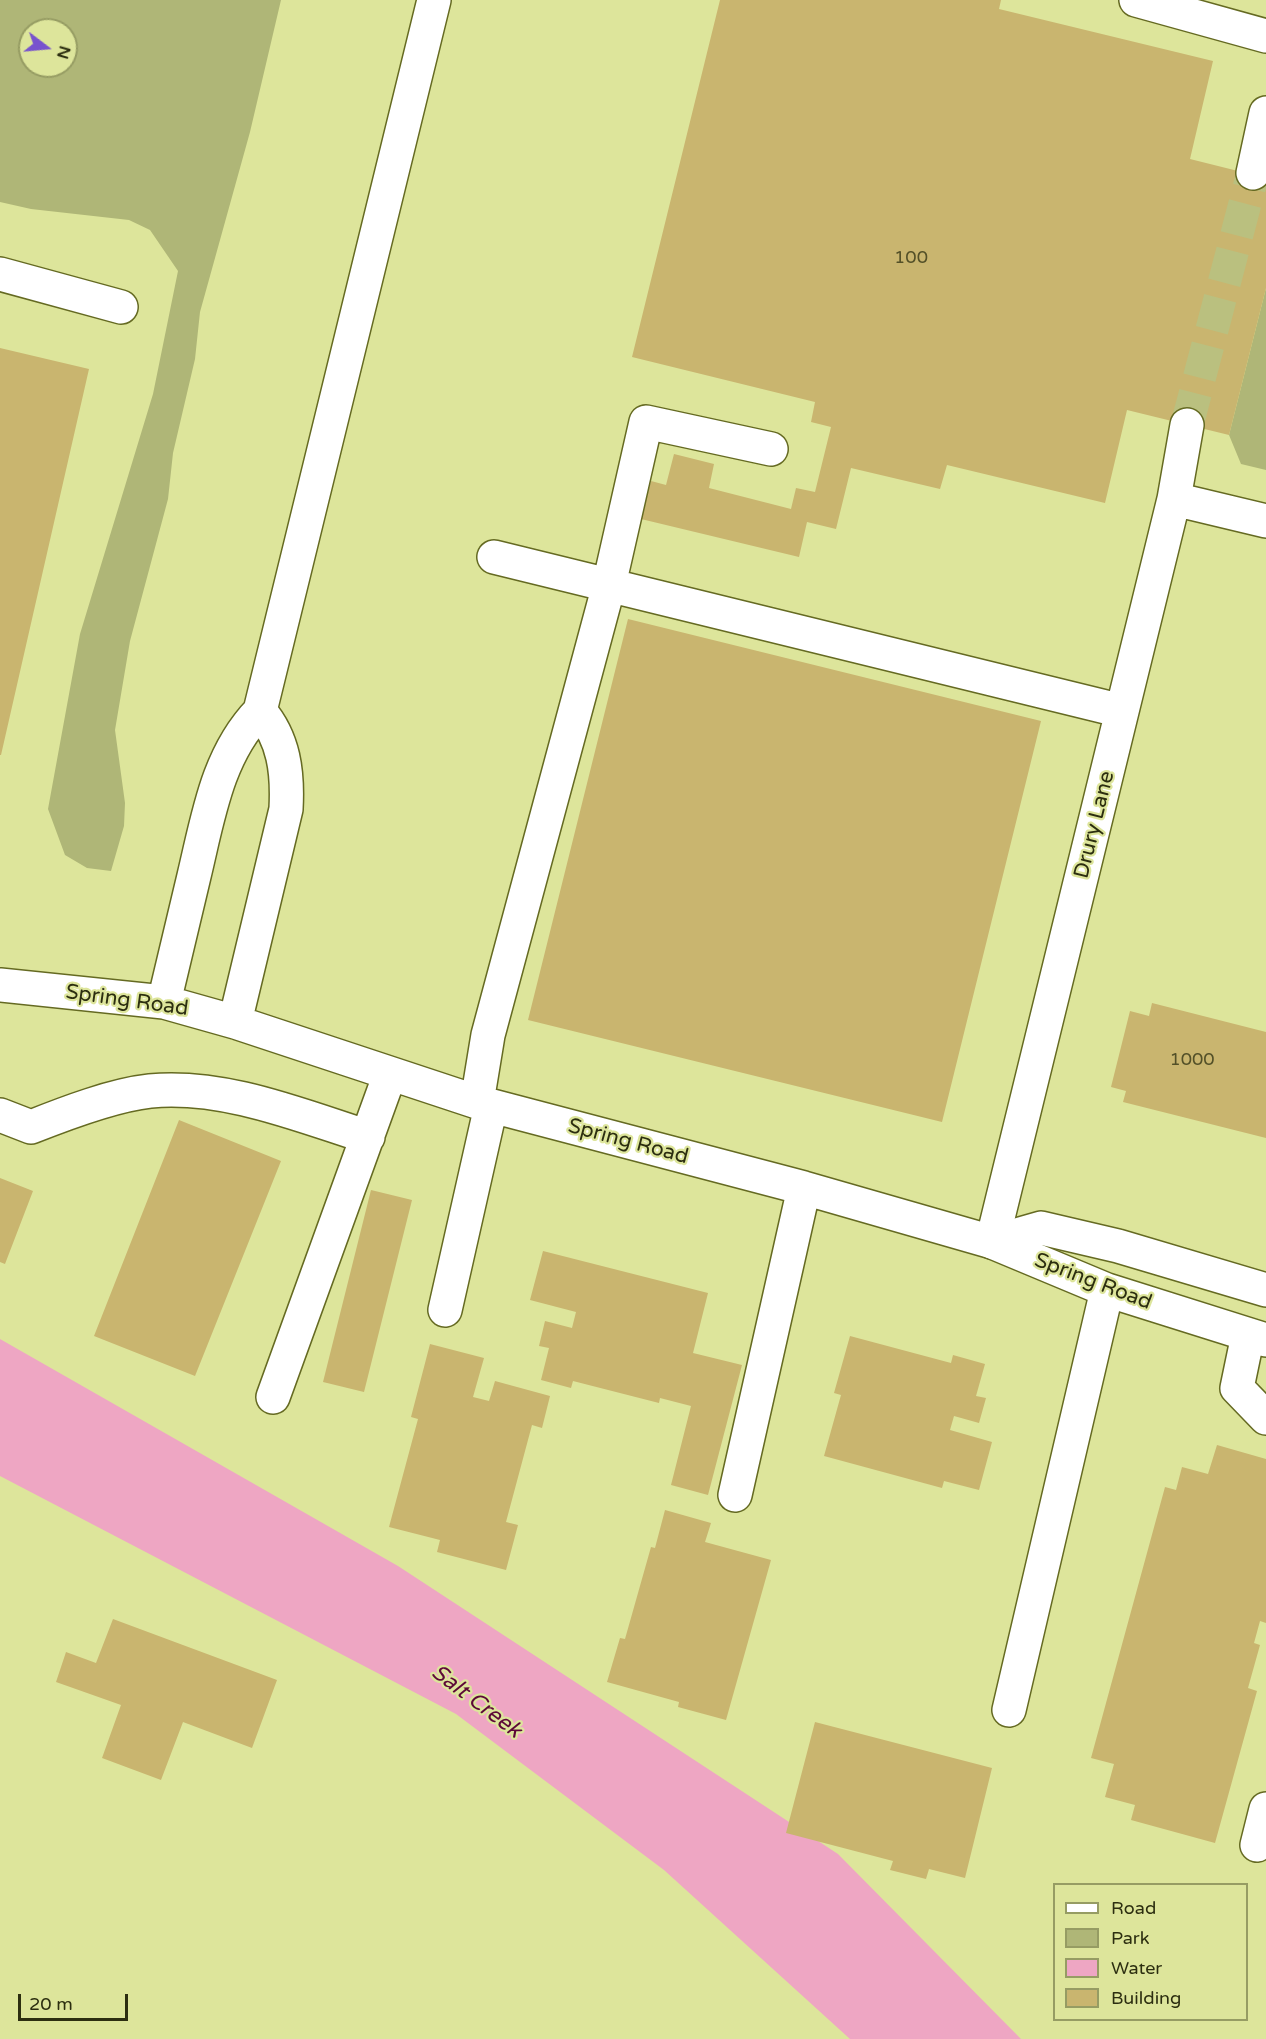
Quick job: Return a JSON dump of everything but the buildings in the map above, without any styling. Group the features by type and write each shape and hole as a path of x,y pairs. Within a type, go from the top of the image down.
{"main road":[{"path":"164,1002 213,798 231,751 246,726 260,711 434,0"},
{"path":"1136,0 1266,36"},
{"path":"1253,173 1266,113"},
{"path":"0,274 121,307"},
{"path":"445,1310 484,1104 488,1035 609,585 646,422 771,449"},
{"name":"Drury Lane","path":"992,1242 1174,499 1187,425"},
{"path":"1174,499 1266,521"},
{"path":"494,557 1122,711"},
{"path":"235,1022 286,808 288,781 283,754 273,727 260,711"},
{"name":"Spring Road","path":"0,985 164,1002 235,1022 484,1104 804,1188 992,1242 1107,1290 1257,1337"},
{"path":"273,1397 390,1074"},
{"path":"0,1115 31,1127 73,1110 149,1091 210,1093 272,1106 368,1137"},
{"path":"735,1495 804,1188"},
{"path":"992,1242 1041,1228 1118,1246 1266,1290"},
{"path":"1009,1710 1107,1290"},
{"path":"1257,1337 1237,1388 1266,1418"},
{"path":"1257,1845 1266,1809"}],"green space":[{"path":"0,0 281,0 250,132 200,312 195,359 173,453 168,499 130,641 115,730 125,803 124,826 111,871 87,868 65,855 48,809 80,634 153,394 178,271 150,230 129,220 31,209 0,202"},
{"path":"1266,288 1266,470 1241,464 1229,435"}],"water":[{"name":"Salt Creek","path":"0,1339 398,1566 838,1854 1021,2039 850,2039 664,1870 456,1714 0,1476"}],"tunnel":[{"path":"1187,425 1253,173"}]}
